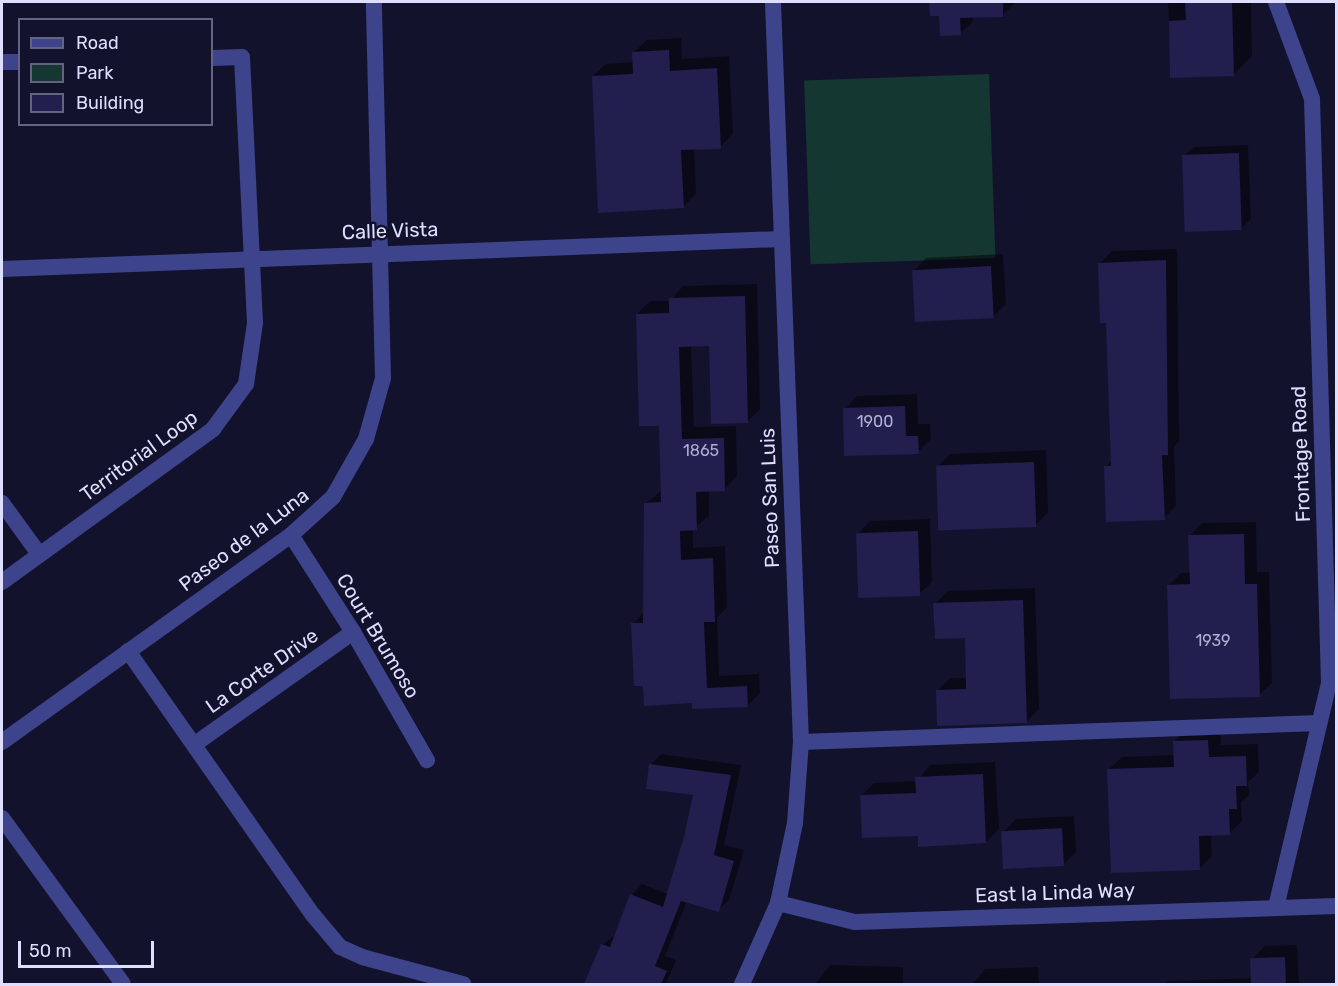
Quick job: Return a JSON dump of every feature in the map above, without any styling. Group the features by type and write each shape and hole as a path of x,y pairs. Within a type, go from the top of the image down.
{"street":[{"name":"Paseo de la Luna","path":"2,742 291,535 333,497 366,439 383,378 382,252 374,2"},
{"name":"Paseo San Luis","path":"742,984 778,903 795,823 801,742 773,2"},
{"name":"Frontage Road","path":"1276,2 1312,99 1329,683 1276,907"},
{"name":"Territorial Loop","path":"2,582 213,429 246,384 255,323 254,259 242,57 213,58"},
{"path":"2,62 18,62"},
{"name":"Calle Vista","path":"2,270 382,252 781,239"},
{"path":"2,503 39,554"},
{"name":"Court Brumoso","path":"291,535 353,632 427,760"},
{"name":"La Corte Drive","path":"195,744 353,632"},
{"path":"128,651 313,915 340,947 362,957 463,984"},
{"path":"801,742 1319,723"},
{"path":"2,818 123,984"},
{"name":"East la Linda Way","path":"778,903 855,922 1336,906"}],"green space":[{"path":"989,74 995,258 811,264 804,80"}],"building":[{"path":"929,2 1003,2 1003,17 960,18 961,35 940,36 939,16 930,16"},
{"path":"1185,2 1232,2 1234,76 1170,78 1169,21 1186,20"},
{"path":"669,50 670,71 717,68 721,149 681,150 684,208 598,213 592,76 633,74 632,52"},
{"path":"1239,153 1242,230 1185,232 1182,155"},
{"path":"1166,260 1168,455 1162,455 1165,520 1106,522 1104,466 1111,466 1106,323 1100,323 1098,263"},
{"path":"991,266 994,318 915,322 912,270"},
{"path":"745,296 748,423 711,424 709,346 679,347 682,439 724,438 725,491 696,492 697,530 680,531 681,560 713,558 715,622 704,622 707,688 747,686 748,707 692,709 692,703 644,706 643,686 634,686 631,623 643,623 644,503 661,502 659,426 639,426 636,314 669,313 669,298"},
{"path":"905,406 906,436 918,436 919,454 844,456 843,408"},
{"path":"1034,462 1036,527 938,530 936,465"},
{"path":"918,531 920,596 858,598 856,533"},
{"path":"1244,534 1245,584 1257,584 1260,697 1170,699 1167,585 1190,584 1188,535"},
{"path":"1023,600 1027,723 937,726 936,690 966,689 965,638 935,639 933,603"},
{"path":"1208,740 1209,757 1246,756 1247,786 1236,786 1237,809 1229,809 1230,835 1199,836 1200,870 1111,873 1107,769 1174,767 1173,741"},
{"path":"649,764 731,775 714,855 734,861 719,912 681,901 655,966 667,971 661,984 584,984 601,944 610,947 630,894 663,907 684,836 693,795 646,789"},
{"path":"983,774 986,843 918,847 918,836 862,838 860,795 916,793 915,777"},
{"path":"1062,828 1064,866 1003,869 1001,831"},
{"path":"1285,957 1286,984 1251,984 1250,958"}]}
